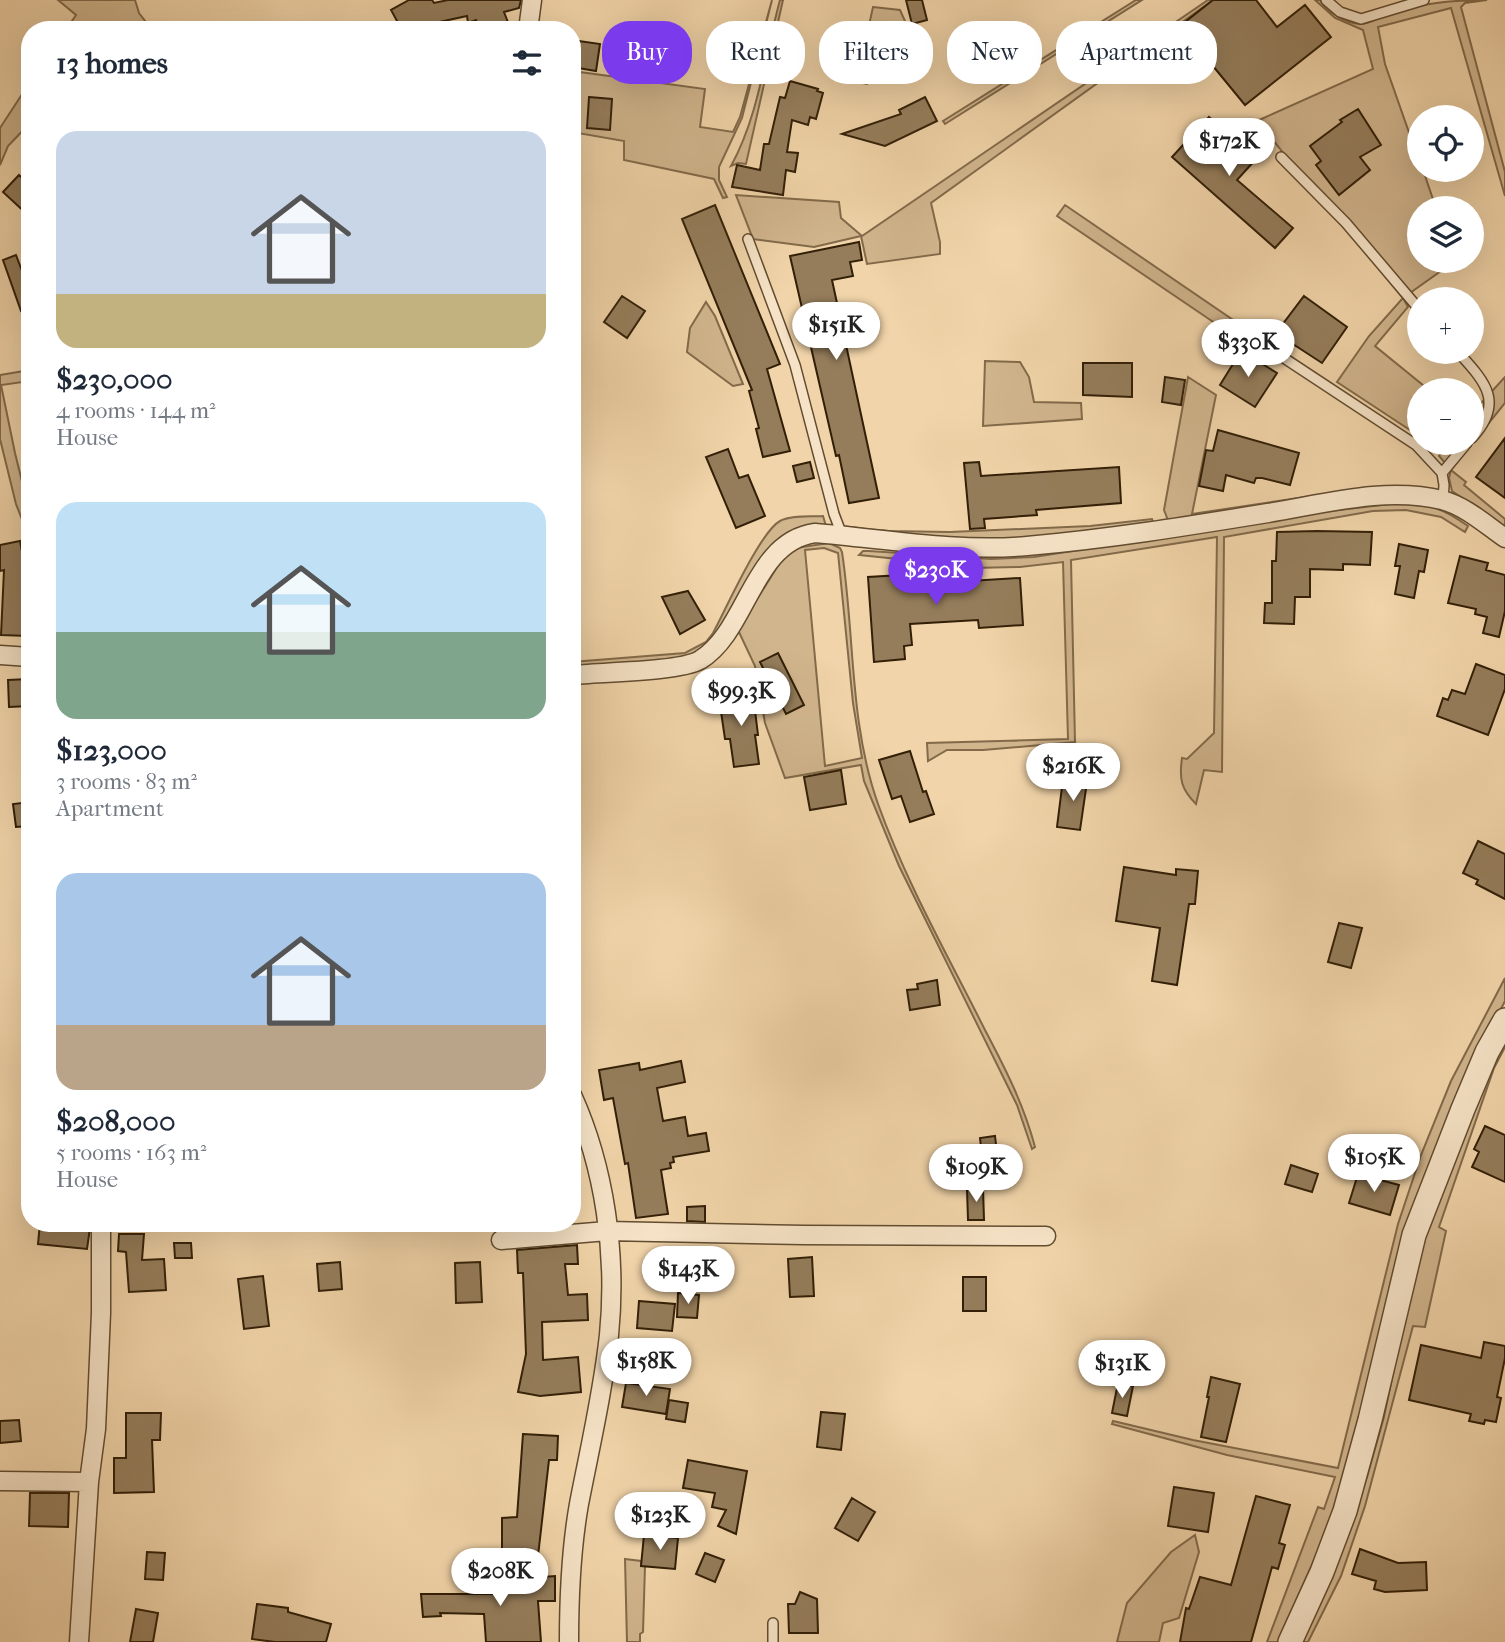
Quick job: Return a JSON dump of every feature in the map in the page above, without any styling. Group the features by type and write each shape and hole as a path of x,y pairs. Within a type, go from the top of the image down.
{"street":[{"path":"529,21 532,0"},
{"path":"581,674 679,667 699,660 726,633 769,563 782,548 791,540 815,533 937,547 1023,547 1161,530 1380,495 1420,496 1443,500 1459,506 1505,538"},
{"path":"0,655 21,656"},
{"path":"1290,1642 1345,1511 1370,1420 1414,1236 1463,1109 1505,1020"},
{"path":"569,1642 569,1599 579,1507 597,1418 609,1333 610,1287 604,1193 593,1149 581,1118"},
{"path":"501,1240 607,1231 804,1236 1046,1236"},
{"path":"79,1642 89,1482 97,1416 101,1232"},
{"path":"0,1481 89,1482"}],"lane":[{"path":"1326,0 1340,12 1361,19 1424,0"},
{"path":"1281,157 1346,223 1407,295"},
{"path":"748,239 795,365 842,536"},
{"path":"1240,329 1416,445 1442,474 1443,500"},
{"path":"1469,364 1481,378"},
{"path":"1484,382 1489,393 1490,408 1484,422"},
{"path":"1442,474 1458,455"},
{"path":"773,1623 774,1642"}],"shaded area":[{"path":"58,0 135,0 145,21 72,21 76,15"},
{"path":"780,0 783,0 778,21 775,21"},
{"path":"1136,0 1142,0 1109,21 1103,21"},
{"path":"1208,0 1213,0 1184,21 1177,21"},
{"path":"1315,0 1320,0 1337,16 1360,24 1427,4 1487,0 1465,3 1461,7 1505,172 1505,196 1484,123 1484,105 1479,105 1451,8 1378,27 1385,64 1407,127 1407,182 1427,182 1432,196 1407,196 1407,273 1438,273 1418,287 1407,287 1407,295 1403,298 1257,121 1373,69 1363,30 1335,18"},
{"path":"873,7 900,10 905,21 870,21"},
{"path":"1056,50 1056,54 1042,63 1042,59"},
{"path":"581,72 602,75 602,84 668,84 705,89 700,127 733,132 751,84 742,118 719,167 719,180 727,197 723,198 714,179 624,160 624,141 581,134"},
{"path":"760,84 764,84 746,164 731,166 741,146"},
{"path":"1002,84 1009,84 945,124 943,121"},
{"path":"1085,84 1096,84 931,203 940,254 867,264 861,236 814,247 753,239 736,195 839,202 841,218 862,236"},
{"path":"21,96 21,132 8,146 0,165 0,128"},
{"path":"1065,205 1239,324 1231,334 1057,216"},
{"path":"1403,298 1407,308 1375,346 1414,378 1407,378 1407,428 1337,382 1369,336"},
{"path":"706,302 715,316 743,384 733,386 687,352 690,328"},
{"path":"985,361 1020,362 1029,377 1034,402 1081,403 1082,419 983,426"},
{"path":"21,372 21,382 1,385 21,477 21,517 0,439 0,375"},
{"path":"1188,377 1216,395 1192,514 1371,487 1397,487 1169,523 1164,510"},
{"path":"1505,377 1505,403 1484,429 1484,400"},
{"path":"1440,455 1463,455 1451,470 1439,456"},
{"path":"1451,470 1466,482 1464,485 1505,519 1505,528 1452,491 1449,478"},
{"path":"1398,503 1435,508 1468,526 1465,532 1441,517 1406,510 1373,511 1224,537 1222,772 1204,770 1196,804 1184,788 1181,765 1182,758 1187,759 1214,733 1217,537 1071,560 1075,742 983,750 947,750 928,761 927,743 1068,739 1063,562 1020,567 971,568 907,565 907,560 859,555 863,551 869,551 991,559 1034,557 1315,513"},
{"path":"823,516 826,525 795,529 778,539 764,555 716,634 699,650 678,660 581,666 581,661 685,653 706,642 753,555 772,528 780,521"},
{"path":"1152,519 1154,525 1051,537 974,541 872,530 950,532 1090,526"},
{"path":"829,543 840,548 842,552 857,711 878,804 914,890 1013,1087 1031,1131 1035,1147 1032,1149 1017,1105 899,866 864,781 861,765 785,778 765,723 755,666 738,630 784,556 796,548","holes":["824,548 838,553 853,703 862,758 825,766 805,550"]},
{"path":"1505,978 1505,1001 1475,1059 1386,1320 1337,1503 1278,1642 1267,1642 1318,1507 1324,1509 1335,1477 1227,1455 1112,1424 1113,1421 1193,1440 1338,1468 1398,1224 1421,1155 1451,1081"},
{"path":"1505,1041 1439,1227 1446,1231 1425,1327 1413,1326 1365,1506 1341,1576 1308,1642 1301,1642 1332,1573 1367,1477 1384,1417 1421,1239 1488,1075"},
{"path":"1195,1535 1199,1552 1179,1618 1163,1623 1159,1642 1117,1642 1127,1603 1171,1552"},
{"path":"625,1559 641,1561 641,1566 645,1566 643,1632 640,1634 640,1642 627,1642"}],"building":[{"path":"409,0 432,0 434,3 448,0 521,0 519,8 504,12 508,21 468,21 467,16 444,21 397,21 391,10"},
{"path":"906,0 922,0 927,20 911,21"},
{"path":"1213,0 1256,0 1277,27 1305,5 1331,37 1245,105 1217,71 1217,21 1186,21"},
{"path":"581,41 600,44 596,71 581,68"},
{"path":"789,84 800,84 823,93 816,119 810,117 808,125 792,120 787,152 798,153 795,172 786,170 783,195 732,187 737,165 760,170 764,144 769,144 780,97 785,98"},
{"path":"589,97 612,99 610,130 587,128"},
{"path":"925,97 937,121 885,146 842,134 901,114 899,110"},
{"path":"1358,109 1381,145 1360,157 1370,170 1339,195 1316,165 1321,161 1310,146 1342,122 1340,120"},
{"path":"1209,117 1256,159 1237,180 1293,228 1275,248 1172,157"},
{"path":"19,175 21,177 21,209 3,192"},
{"path":"715,205 780,364 767,369 790,451 763,457 756,429 759,428 749,391 752,390 682,219"},
{"path":"859,242 862,260 850,262 853,276 832,280 879,498 849,503 790,256"},
{"path":"16,255 21,268 21,311 3,260"},
{"path":"622,296 645,311 627,338 604,322"},
{"path":"1304,296 1347,327 1322,363 1276,333"},
{"path":"1241,351 1277,373 1255,407 1220,385"},
{"path":"1083,363 1132,363 1132,397 1083,395"},
{"path":"1165,377 1185,380 1181,405 1162,402"},
{"path":"1218,430 1299,453 1290,485 1262,478 1256,478 1254,483 1226,475 1223,491 1199,486 1206,450 1213,451"},
{"path":"1505,438 1505,498 1476,477"},
{"path":"728,449 739,478 748,475 765,516 736,528 706,457"},
{"path":"810,462 814,478 797,482 793,466"},
{"path":"979,462 981,476 1119,467 1121,503 1036,510 1037,515 984,519 985,528 970,529 964,463"},
{"path":"1277,532 1372,532 1370,565 1343,564 1343,570 1310,569 1310,597 1295,597 1294,624 1264,623 1265,603 1272,603 1272,561 1276,561"},
{"path":"20,541 21,636 1,635 4,570 0,571 0,545"},
{"path":"1399,544 1428,550 1424,572 1419,571 1414,598 1395,594 1400,566 1395,566"},
{"path":"1460,556 1488,563 1486,570 1505,575 1505,611 1499,637 1483,633 1487,617 1475,614 1476,609 1448,603"},
{"path":"952,572 953,582 1020,578 1023,625 979,628 978,620 910,624 912,645 904,646 905,659 874,662 868,577"},
{"path":"688,591 705,620 680,634 662,597"},
{"path":"778,653 804,705 786,714 760,662"},
{"path":"1476,664 1505,675 1505,689 1488,735 1437,716 1443,698 1448,700 1452,690 1465,694"},
{"path":"21,679 21,706 9,707 8,680"},
{"path":"753,694 759,764 734,767 730,739 725,739 719,698"},
{"path":"910,751 923,792 926,791 934,814 910,822 901,796 892,799 879,760"},
{"path":"841,770 846,804 810,810 804,777"},
{"path":"1072,774 1088,775 1080,830 1057,827 1062,787 1070,787"},
{"path":"21,803 21,827 16,827 13,804"},
{"path":"1478,841 1505,854 1505,899 1476,884 1478,880 1463,873"},
{"path":"1124,867 1176,875 1176,869 1198,871 1195,904 1189,904 1177,985 1152,981 1160,928 1116,921"},
{"path":"1339,923 1362,928 1351,968 1328,962"},
{"path":"937,980 940,1005 910,1010 907,990 918,989 917,984"},
{"path":"681,1061 685,1082 657,1088 663,1121 685,1117 688,1136 706,1133 709,1151 673,1157 671,1168 661,1170 668,1214 636,1218 628,1163 625,1164 613,1098 604,1100 599,1070 639,1063 640,1070"},
{"path":"1485,1126 1505,1135 1505,1182 1472,1167 1479,1152 1474,1149"},
{"path":"995,1136 997,1153 982,1155 980,1138"},
{"path":"1291,1165 1318,1174 1312,1192 1285,1184"},
{"path":"1358,1174 1399,1185 1390,1215 1349,1203"},
{"path":"983,1188 984,1220 968,1220 967,1189"},
{"path":"705,1206 705,1222 687,1221 687,1207"},
{"path":"39,1232 89,1232 87,1249 38,1244"},
{"path":"119,1234 144,1234 142,1260 164,1259 166,1290 129,1292 126,1252 118,1251"},
{"path":"174,1243 191,1243 192,1258 175,1258"},
{"path":"577,1245 578,1264 565,1264 568,1295 587,1294 588,1320 542,1322 543,1360 578,1357 581,1392 540,1396 518,1392 526,1354 523,1273 518,1273 517,1250"},
{"path":"812,1257 814,1296 790,1297 788,1259"},
{"path":"340,1262 342,1289 319,1291 317,1264"},
{"path":"480,1262 482,1302 456,1303 455,1263"},
{"path":"263,1276 269,1326 244,1329 238,1279"},
{"path":"963,1277 986,1277 986,1311 963,1311"},
{"path":"678,1293 699,1295 697,1318 677,1317"},
{"path":"639,1301 675,1304 672,1331 637,1328"},
{"path":"1484,1342 1505,1346 1497,1397 1501,1398 1496,1422 1485,1420 1484,1424 1469,1421 1471,1414 1409,1400 1421,1345 1481,1358"},
{"path":"1211,1377 1240,1384 1226,1442 1201,1437"},
{"path":"626,1383 670,1389 666,1414 622,1407"},
{"path":"1118,1383 1133,1386 1127,1416 1112,1413"},
{"path":"669,1400 688,1403 685,1422 666,1419"},
{"path":"821,1412 845,1414 841,1450 817,1447"},
{"path":"126,1413 161,1413 160,1440 152,1440 154,1492 114,1493 114,1458 126,1458"},
{"path":"19,1420 21,1441 0,1443 0,1421"},
{"path":"523,1434 558,1436 557,1460 549,1460 538,1556 502,1550 502,1518 517,1517"},
{"path":"688,1460 747,1471 736,1534 718,1526 726,1510 712,1507 715,1493 683,1488"},
{"path":"1174,1487 1214,1493 1208,1532 1168,1526"},
{"path":"30,1493 69,1493 68,1527 29,1526"},
{"path":"1256,1496 1290,1505 1279,1543 1285,1545 1278,1569 1272,1567 1251,1642 1180,1642 1186,1608 1189,1609 1200,1577 1231,1585"},
{"path":"852,1498 875,1512 858,1541 835,1528"},
{"path":"644,1535 678,1538 675,1569 641,1566"},
{"path":"1360,1549 1398,1563 1426,1562 1427,1590 1385,1592 1374,1589 1376,1581 1352,1574"},
{"path":"147,1552 165,1553 163,1580 145,1579"},
{"path":"705,1553 724,1560 715,1582 696,1574"},
{"path":"555,1576 555,1601 538,1601 541,1642 486,1642 484,1614 440,1613 441,1616 423,1617 421,1594 502,1594 501,1580"},
{"path":"800,1592 817,1599 818,1633 789,1633 788,1604 795,1604"},
{"path":"257,1604 288,1608 288,1612 331,1624 326,1642 252,1639"},
{"path":"136,1609 158,1613 153,1642 130,1642"}]}
